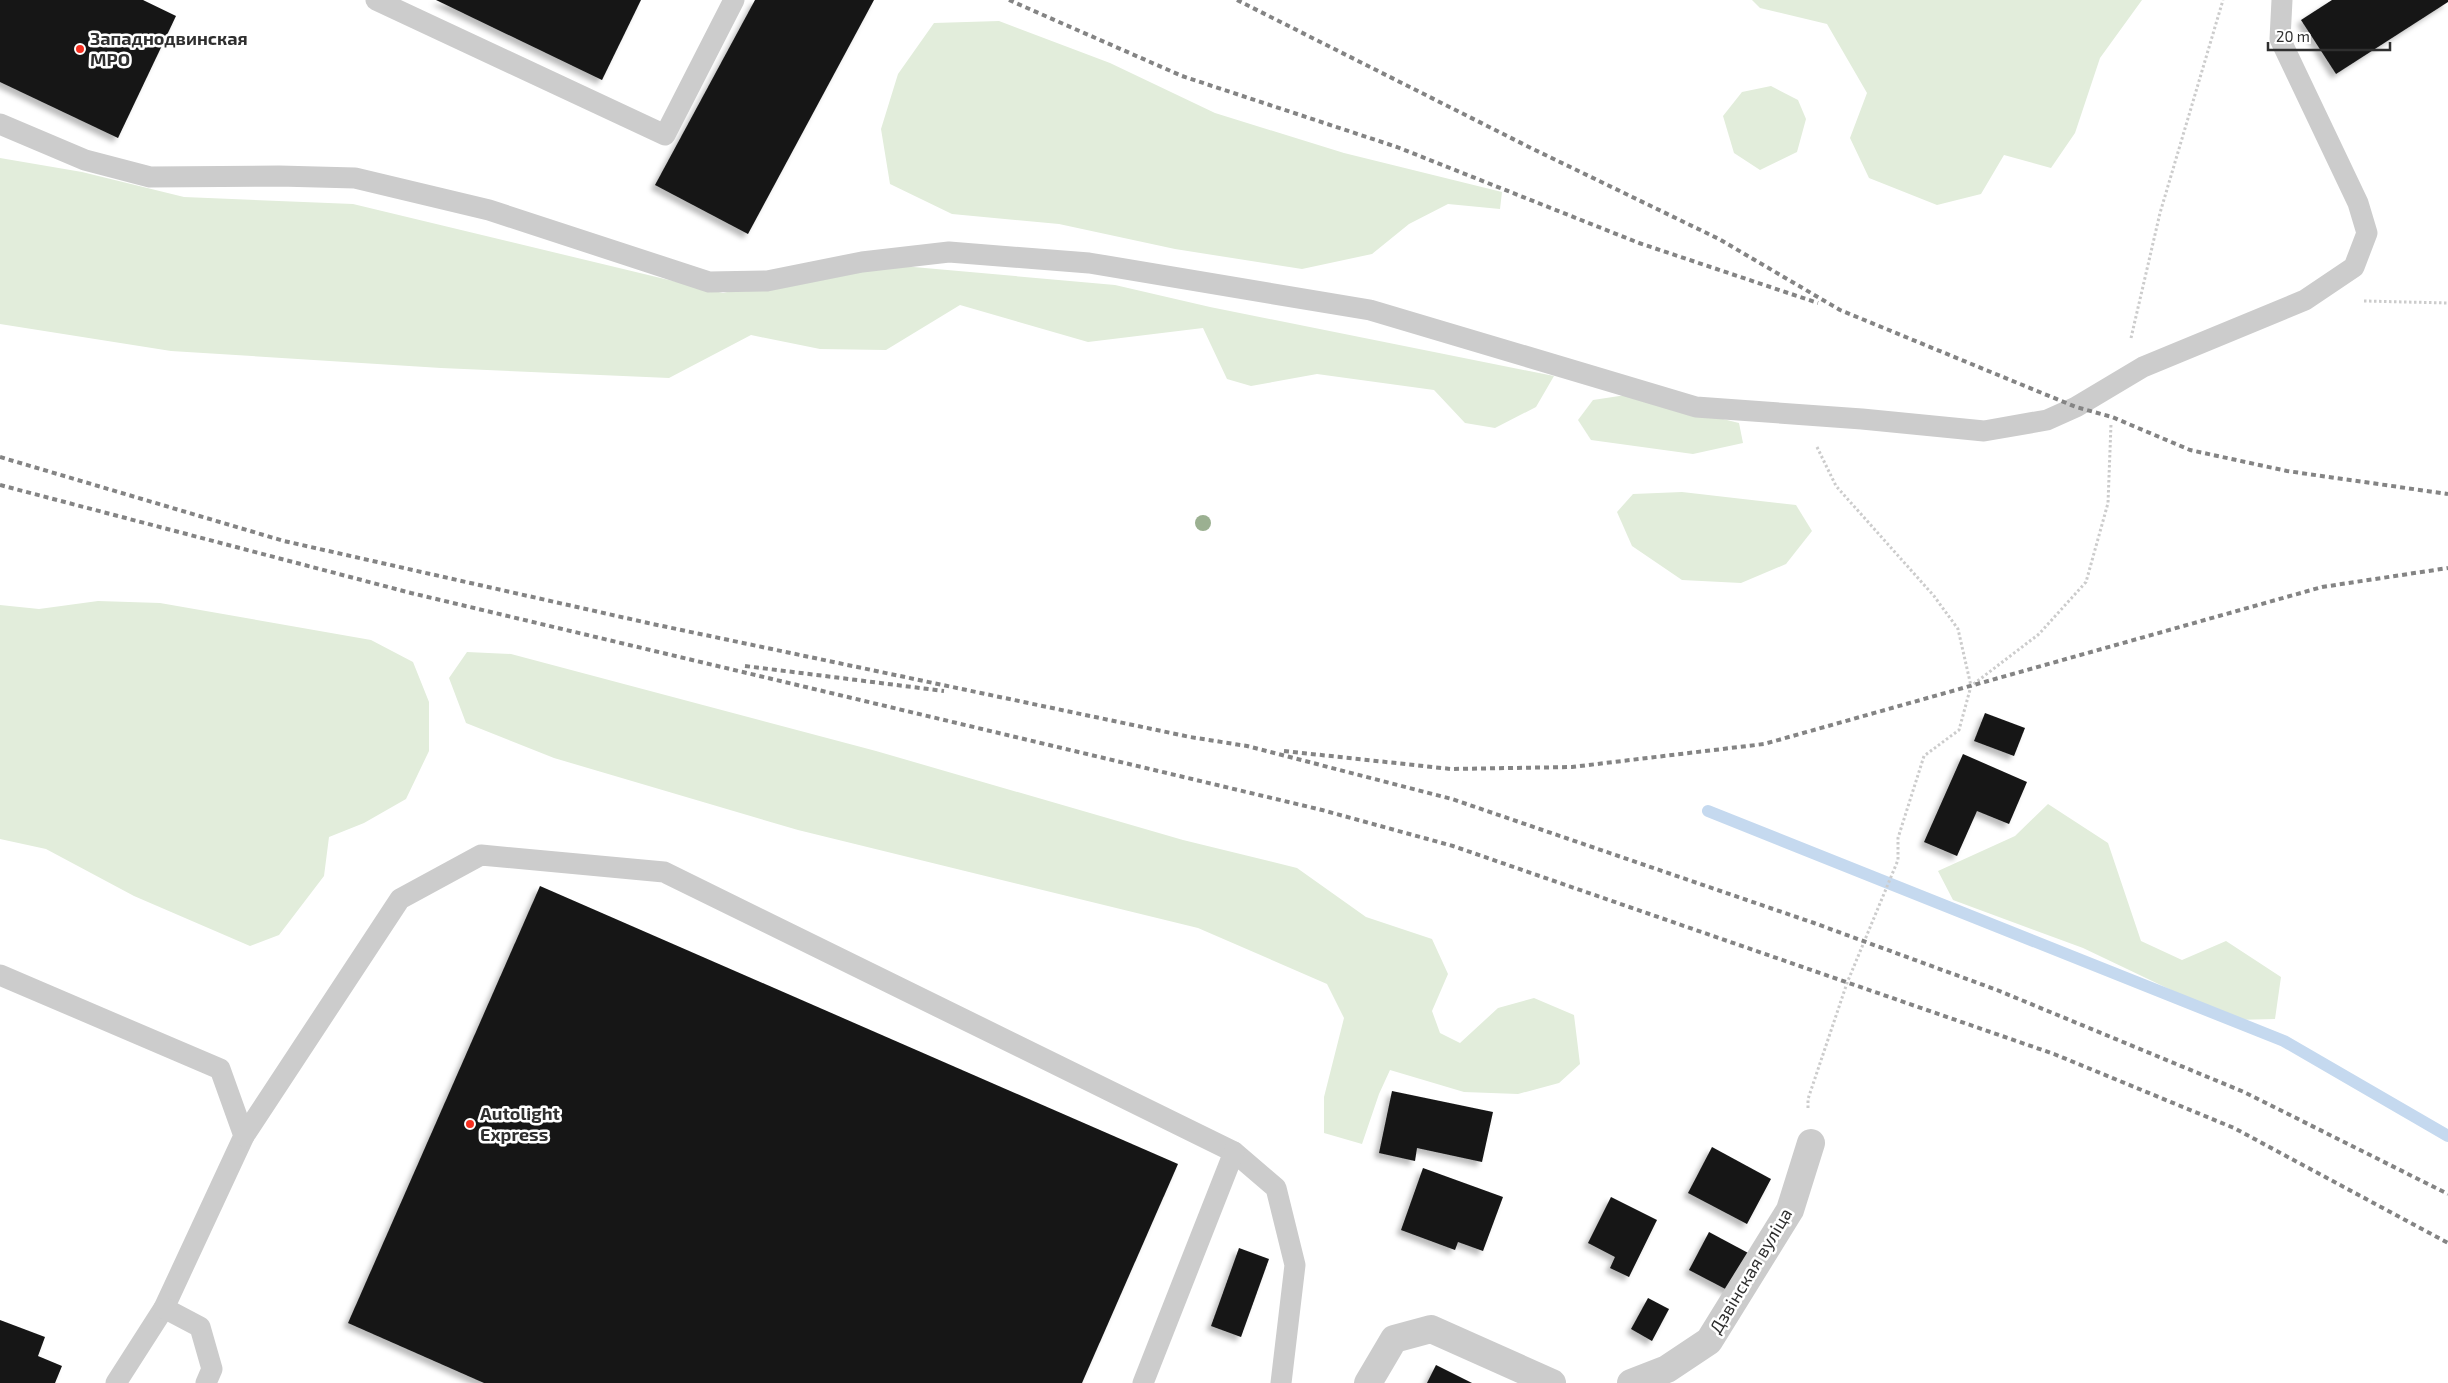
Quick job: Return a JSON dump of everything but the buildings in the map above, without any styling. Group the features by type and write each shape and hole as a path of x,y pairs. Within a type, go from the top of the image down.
{"street":[{"name":"Дзвінская вуліца","path":"1631,1383 1668,1369 1709,1342 1790,1210 1811,1144"},
{"path":"1368,1383 1394,1339 1431,1329 1552,1383"}],"lane":[{"path":"376,0 665,135 734,0"},
{"path":"0,124 85,160 150,177 279,176 355,178 489,210 709,282 767,281 862,262 949,252 1089,263 1370,310 1696,407 1984,431 2047,420 2076,407 2143,367 2305,300 2354,267 2367,233 2358,202 2280,39 2282,0"},
{"path":"116,1383 164,1308 244,1136 400,899 481,855 664,872 1234,1152 1276,1188 1295,1265 1282,1383"},
{"path":"0,975 220,1069 244,1136"},
{"path":"1143,1383 1234,1152"},
{"path":"164,1308 200,1328 212,1369 206,1383"}],"path":[{"path":"1970,686 2039,634 2086,582 2108,503 2112,416 2160,212 2223,0"},
{"path":"2362,301 2448,303"},
{"path":"1801,415 1836,486 1934,596 1958,629 1970,686 1960,730 1924,756 1898,838 1898,860 1847,983 1808,1099 1811,1144"}],"green space":[{"path":"1752,0 2142,0 2100,58 2075,133 2051,168 2004,155 1981,194 1937,205 1869,178 1850,138 1867,93 1827,24 1760,8"},
{"path":"999,21 1110,63 1215,113 1344,153 1502,192 1500,209 1448,204 1409,224 1372,254 1302,269 1175,249 1059,224 952,214 890,184 881,129 898,74 934,23"},
{"path":"1771,86 1798,100 1806,119 1797,152 1760,170 1734,153 1723,116 1742,92"},
{"path":"0,158 82,172 184,197 353,204 723,293 857,262 1115,285 1210,307 1554,376 1536,407 1495,428 1465,423 1434,390 1317,374 1251,386 1227,379 1203,328 1088,342 960,305 886,350 820,349 751,335 669,378 441,368 171,351 0,324"},
{"path":"1626,395 1739,423 1743,443 1693,454 1591,440 1578,420 1593,400"},
{"path":"1682,492 1796,505 1812,531 1786,564 1741,583 1682,580 1632,546 1617,512 1633,494"},
{"path":"98,601 160,603 371,640 413,662 429,702 429,751 406,799 364,823 329,837 324,876 279,935 250,946 134,896 46,849 0,839 0,605 39,609"},
{"path":"467,652 511,654 876,751 1183,840 1297,868 1366,917 1432,939 1448,974 1432,1011 1440,1033 1460,1043 1498,1008 1534,998 1574,1015 1580,1064 1559,1083 1518,1094 1464,1092 1390,1070 1379,1094 1362,1144 1324,1133 1324,1097 1344,1018 1327,984 1198,928 798,830 554,758 466,723 449,678"},
{"path":"2048,804 2108,843 2141,941 2182,960 2226,941 2281,977 2275,1019 2234,1020 2083,948 1953,900 1938,871 2015,836"}],"waterway":[{"path":"1708,811 2284,1041 2448,1136"}],"railway":[{"path":"1009,0 1182,76 1397,147 1639,243 1818,303"},
{"path":"1237,0 1531,148 1719,239 1840,310 2076,407 2112,417 2190,450 2287,471 2448,494"},
{"path":"0,457 284,541 648,623 1190,737 1247,746 1452,799 1814,923 1997,990 2244,1092 2448,1194"},
{"path":"0,485 411,593 1322,810 1453,846 2054,1054 2234,1128 2448,1243"},
{"path":"1284,751 1451,769 1572,767 1764,744 2322,587 2448,568"},
{"path":"745,666 944,691"}],"place":[{"name":"Западнодвинская МРО","path":"80,49"},
{"name":"Autolight Express","path":"470,1124"}]}
